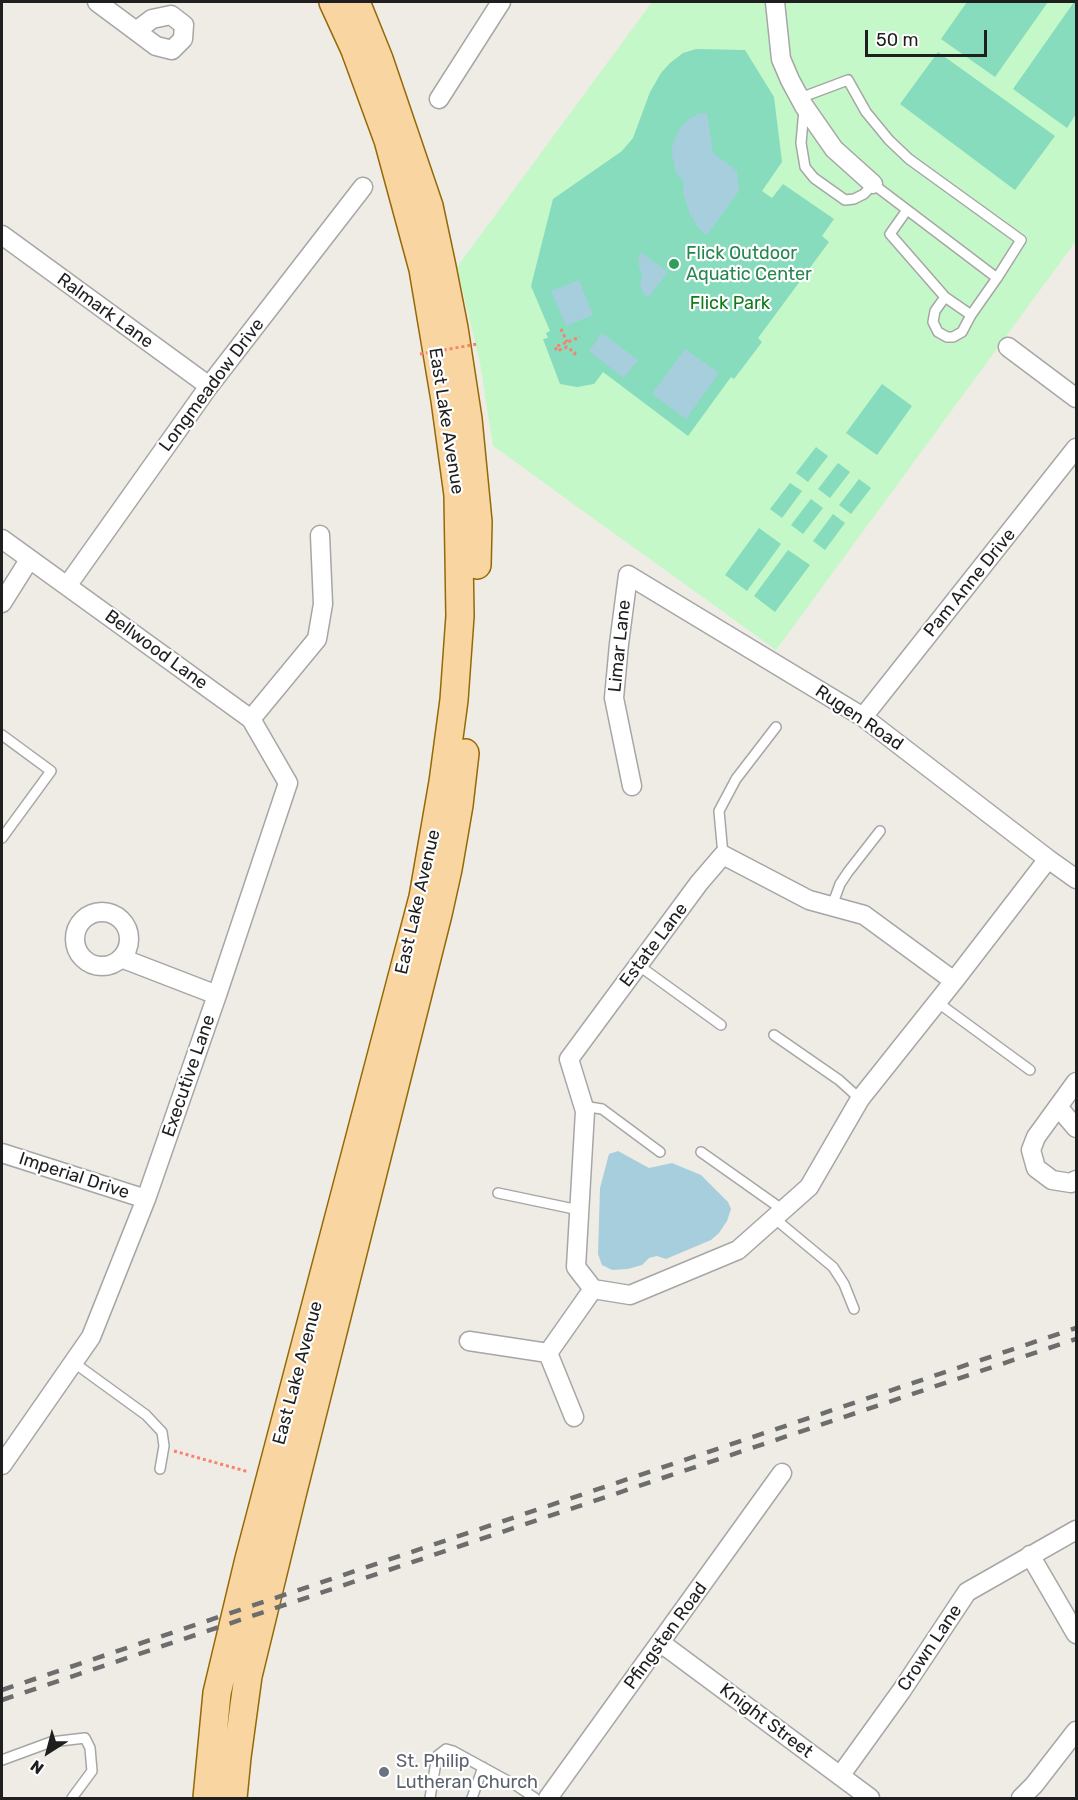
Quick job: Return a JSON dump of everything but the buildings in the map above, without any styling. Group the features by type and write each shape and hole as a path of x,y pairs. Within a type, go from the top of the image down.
{"main road":[{"name":"East Lake Avenue","path":"207,1798 217,1693 249,1559 423,897 443,782 454,700 460,616 459,495 423,269 388,140 355,50 333,2"},
{"name":"East Lake Avenue","path":"233,1798 249,1676 448,868 459,804 473,682 478,522 468,419 454,328 429,206 379,59 356,2"}],"street":[{"path":"97,2 136,31"},
{"path":"439,99 501,2"},
{"path":"775,2 782,59 790,80 834,149 873,184"},
{"name":"Longmeadow Drive","path":"67,586 209,386 363,187"},
{"name":"Ralmark Lane","path":"2,235 209,386"},
{"path":"1008,347 1077,398"},
{"name":"Pam Anne Drive","path":"863,717 1077,448"},
{"path":"251,719 317,639 323,604 320,535"},
{"name":"Bellwood Lane","path":"2,539 251,719 288,783"},
{"path":"2,603 29,560"},
{"name":"Rugen Road","path":"628,575 863,717 1077,879"},
{"name":"Limar Lane","path":"628,575 614,698 632,786"},
{"name":"Executive Lane","path":"2,1465 91,1337 146,1199 288,783"},
{"path":"723,855 809,900 864,915 954,981"},
{"name":"Estate Lane","path":"593,1288 576,1267 585,1111 569,1059 699,883 723,855"},
{"path":"548,1353 593,1288 630,1294 738,1250 809,1187 860,1099 1048,859"},
{"path":"121,958 217,994"},
{"path":"1077,1082 1036,1137 1031,1150 1036,1168 1052,1180 1071,1183 1077,1180"},
{"path":"1059,1108 1077,1128"},
{"name":"Imperial Drive","path":"2,1153 146,1199"},
{"path":"469,1341 548,1353"},
{"path":"548,1353 574,1417"},
{"name":"Pfingsten Road","path":"548,1798 662,1643 782,1473"},
{"name":"Crown Lane","path":"840,1776 902,1690 967,1592 1077,1530"},
{"path":"1030,1556 1077,1634"},
{"name":"Knight Street","path":"662,1643 870,1798"},
{"path":"1022,1798 1077,1731"}],"lane":[{"path":"945,297 933,316 934,328 942,336 958,335 965,328 970,315 997,278 1022,240 902,153 866,112 848,80 802,102 801,143 805,167 814,178 845,200 864,194 873,184 997,278"},
{"path":"907,210 890,234 945,297 970,315"},
{"path":"723,855 719,811 736,780 776,727"},
{"path":"2,735 51,771 2,838"},
{"path":"832,906 840,884 880,831"},
{"path":"638,965 721,1025"},
{"path":"937,1002 1030,1070"},
{"path":"774,1035 839,1080 860,1099"},
{"path":"583,1106 602,1109 660,1152"},
{"path":"701,1152 779,1214 832,1267 844,1284 854,1309"},
{"path":"498,1193 579,1210"},
{"path":"73,1362 146,1415 162,1432 164,1448 160,1469"},
{"path":"2,1760 51,1742 85,1738 90,1748 92,1771 72,1798"},
{"path":"430,1798 437,1756 446,1749 483,1767 534,1798"},
{"path":"472,1798 483,1767"}],"path":[{"path":"561,329 567,342"},
{"path":"574,355 575,353 567,347 557,351 555,347 580,337"},
{"path":"420,354 478,344"},
{"path":"164,1448 249,1472"}],"green space":[{"name":"Flick Park","path":"652,2 1076,2 1076,241 776,650 493,446 480,363 457,267"},
{"path":"967,2 1048,2 995,77 941,39"},
{"path":"1076,2 1076,114 1067,128 1013,89"},
{"name":"Flick Outdoor Aquatic Center","path":"696,49 745,50 774,97 782,162 762,191 772,198 783,184 834,219 822,236 829,242 758,338 762,342 734,379 731,377 688,436 603,372 594,384 577,387 560,384 543,339 548,338 546,333 550,331 531,286 553,199 622,151 633,138 650,92 661,73 683,53"},
{"path":"938,52 1055,136 1015,190 900,104"},
{"path":"882,384 912,406 877,455 846,433"},
{"path":"816,447 828,456 808,482 796,473"},
{"path":"838,463 850,472 830,498 818,489"},
{"path":"859,479 871,488 851,514 839,505"},
{"path":"790,483 802,491 782,518 770,509"},
{"path":"811,499 823,508 803,534 791,525"},
{"path":"833,514 845,523 825,550 813,541"},
{"path":"759,528 781,544 747,591 725,575"},
{"path":"788,550 810,565 775,612 754,596"}],"water":[{"path":"707,113 713,153 737,171 739,191 707,235 700,230 690,215 683,192 684,183 676,172 671,151 677,133 683,125 698,114"},
{"path":"640,252 668,272 648,298 640,286 642,275 638,263"},
{"path":"579,280 593,315 566,326 551,291"},
{"path":"602,333 638,360 624,378 589,351"},
{"path":"685,349 719,373 686,419 652,394"},
{"path":"618,1151 649,1168 672,1163 701,1175 728,1202 731,1209 719,1233 711,1240 666,1259 657,1256 649,1258 642,1265 628,1269 612,1270 602,1265 598,1254 600,1188 609,1154"}],"railway":[{"path":"2,1690 1076,1328"},
{"path":"2,1700 1076,1339"}],"place":[{"name":"Flick Outdoor Aquatic Center","path":"674,264"},
{"name":"St. Philip Lutheran Church","path":"384,1772"}]}
